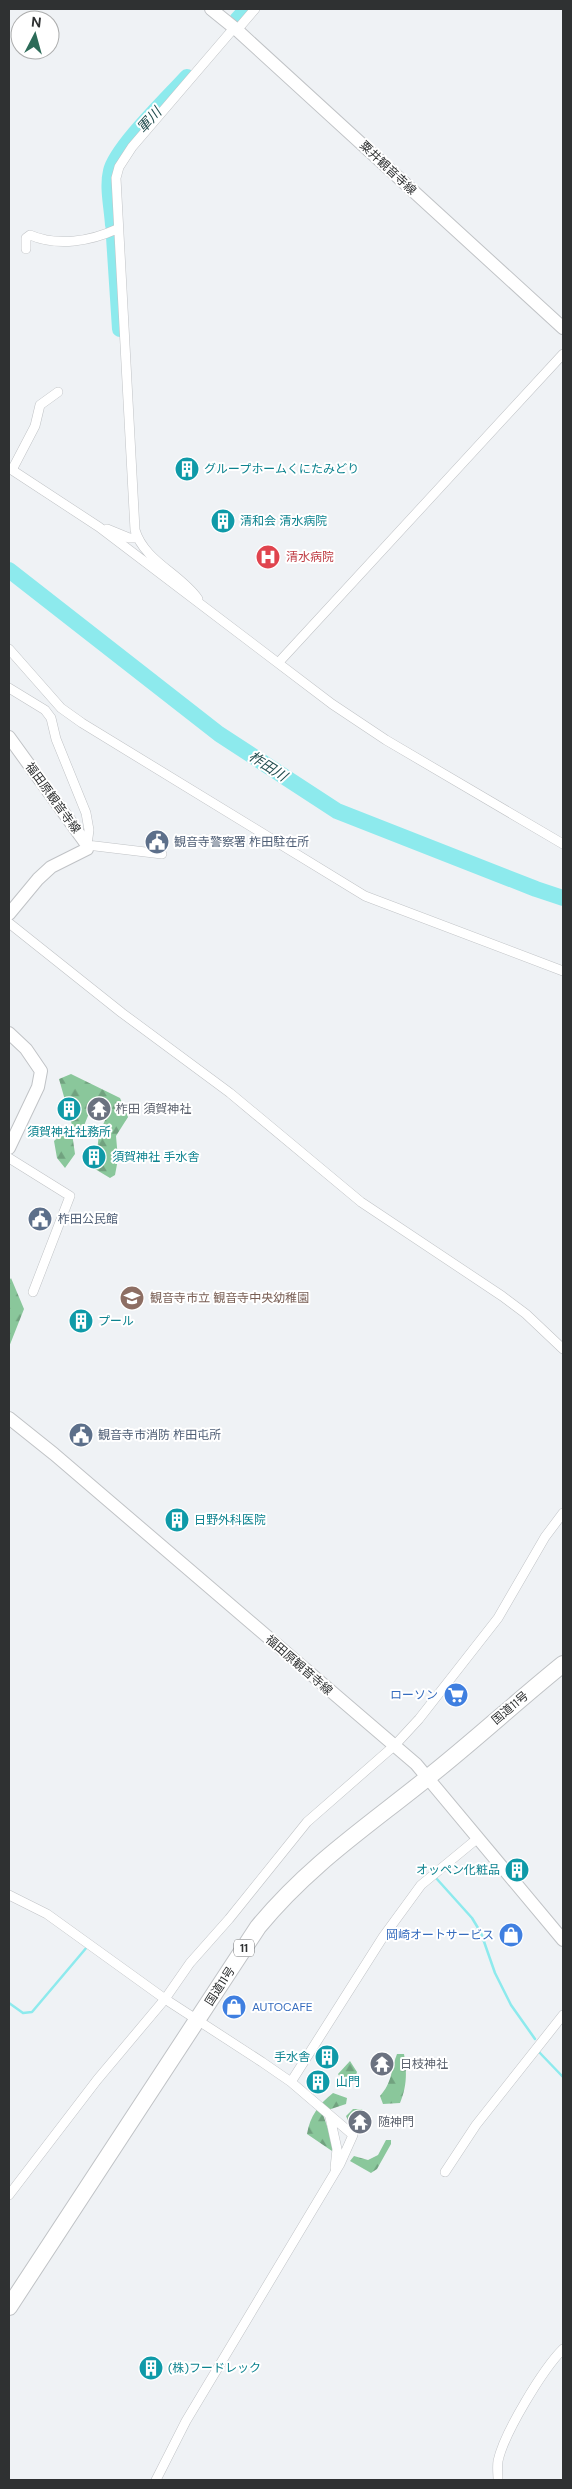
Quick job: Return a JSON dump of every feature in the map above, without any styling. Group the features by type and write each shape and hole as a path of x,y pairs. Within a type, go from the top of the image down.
{"highway":[{"name":"国道11号","path":"9,2307 258,1927 299,1880 428,1778 563,1664"}],"main road":[{"name":"粟井観音寺線","path":"211,9 236,29 563,328"},
{"name":"福田原観音寺線","path":"9,737 87,844 84,852 51,867 38,879 9,914"},
{"path":"9,1033 26,1049 41,1071 38,1087 9,1148"},
{"name":"福田原観音寺線","path":"9,1418 54,1454 356,1714 395,1744 428,1778 563,1940"}],"street":[{"path":"204,608 192,590 152,556 138,538 116,190 119,167 132,147 255,9"},
{"path":"26,249 26,238 30,235 58,242 89,240 117,229"},
{"path":"279,662 563,354"},
{"path":"58,392 40,404 35,426 10,469 99,527 332,704 386,740 563,844"},
{"path":"99,527 129,538 138,538"},
{"path":"9,649 62,708 164,774 365,896 563,971"},
{"path":"9,688 45,710 51,718 56,739 86,813 89,830 87,844 162,854"},
{"path":"51,718 62,708"},
{"path":"9,923 114,1007 230,1093 362,1202 526,1314 563,1350"},
{"path":"9,1158 70,1196 33,1292"},
{"path":"9,2195 97,2080 165,1999 190,1964 307,1822 395,1744 419,1719 498,1618 545,1537 563,1512"},
{"path":"291,2082 377,1944 421,1885 478,1838"},
{"path":"9,1895 47,1914 165,1999 291,2082 353,2135 334,2172 186,2421 156,2480"},
{"path":"444,2172 476,2125 563,2016"},
{"path":"330,2116 338,2150 334,2172"},
{"path":"498,2480 498,2462 503,2445 538,2380 563,2349"}],"green space":[{"path":"71,1074 120,1098 128,1117 116,1136 118,1159 115,1175 110,1178 95,1169 99,1134 106,1118 99,1101 92,1106 83,1128 72,1133 75,1154 65,1168 57,1158 54,1141 72,1125 59,1079"},
{"path":"11,1278 24,1309 9,1347 9,1281"},
{"path":"397,2054 404,2054 406,2073 404,2091 400,2103 383,2104 380,2096 389,2081"},
{"path":"350,2061 357,2072 353,2083 343,2082 338,2074"},
{"path":"333,2093 347,2098 346,2104 322,2112 335,2148 332,2151 307,2134 310,2122 316,2111"},
{"path":"353,2109 362,2109 367,2118 366,2129 349,2123 346,2116"},
{"path":"386,2140 391,2140 391,2144 377,2169 371,2173 350,2161 354,2156 368,2160 378,2155"}],"waterway":[{"name":"軍川","path":"237,20 247,9"},
{"name":"軍川","path":"113,225 109,184 115,161 132,136 187,77"},
{"name":"軍川","path":"114,237 120,329"},
{"name":"柞田川","path":"9,570 219,734 337,811 563,898"},
{"path":"436,1878 472,1918 481,1933 495,1973 511,2005 535,2039"},
{"path":"9,2003 23,2013 32,2012 87,1947"},
{"path":"539,2052 563,2077"}],"place":[{"name":"グループホームくにたみどり","path":"187,469"},
{"name":"清和会 清水病院","path":"223,521"},
{"name":"清水病院","path":"268,557"},
{"name":"観音寺警察署 柞田駐在所","path":"157,842"},
{"name":"須賀神社社務所","path":"69,1109"},
{"name":"柞田 須賀神社","path":"99,1109"},
{"name":"須賀神社 手水舎","path":"94,1157"},
{"name":"柞田公民館","path":"40,1219"},
{"name":"観音寺市立 観音寺中央幼稚園","path":"132,1298"},
{"name":"プール","path":"81,1321"},
{"name":"観音寺市消防 柞田屯所","path":"81,1435"},
{"name":"日野外科医院","path":"177,1520"},
{"name":"ローソン","path":"456,1695"},
{"name":"オッペン化粧品","path":"517,1870"},
{"name":"岡崎オートサービス","path":"511,1935"},
{"name":"AUTOCAFE","path":"234,2007"},
{"name":"手水舎","path":"327,2057"},
{"name":"日枝神社","path":"382,2064"},
{"name":"山門","path":"318,2082"},
{"name":"随神門","path":"360,2122"},
{"name":"(株)フードレック","path":"151,2368"}]}
